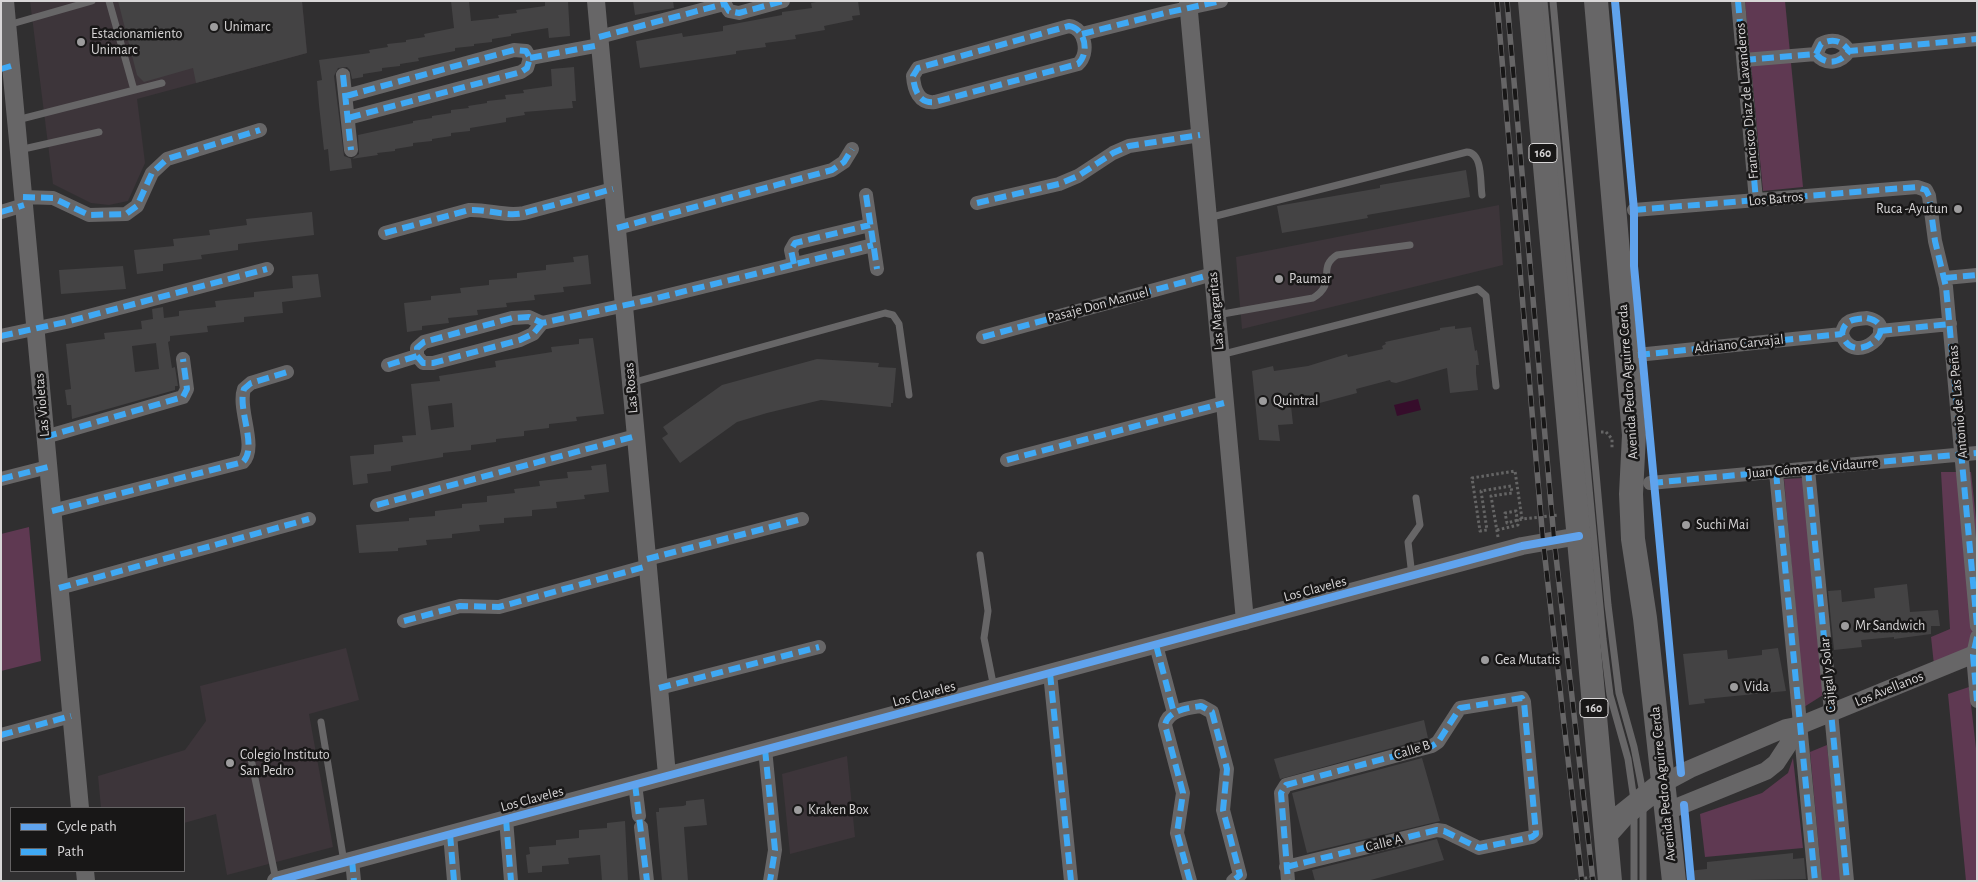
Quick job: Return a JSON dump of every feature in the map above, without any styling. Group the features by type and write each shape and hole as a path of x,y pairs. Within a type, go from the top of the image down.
{"highway":[{"name":"160","path":"1530,1 1610,881"},
{"name":"Avenida Pedro Aguirre Cerda","path":"1596,1 1634,435 1632,524 1645,618 1674,881"},
{"path":"1606,834 1638,802 1662,784"}],"street":[{"name":"Las Violetas","path":"5,1 7,25 6,68 16,120 80,807"},
{"name":"Las Rosas","path":"596,1 667,775"},
{"path":"530,58 599,41 723,3 728,11 739,13 784,1"},
{"path":"1082,34 1165,13 1188,5 1221,1"},
{"name":"Francisco Diaz de Lavanderos","path":"1738,1 1756,200"},
{"name":"Las Margaritas","path":"1188,5 1245,621"},
{"path":"1069,26 1077,28 1082,34 1084,57 1074,66 935,102 925,102 917,95 913,76 918,68 923,66 1069,26"},
{"path":"1744,60 1816,54 1822,60 1832,62 1843,58 1849,51 1977,39"},
{"path":"1816,54 1822,44 1832,40 1843,43 1849,51"},
{"path":"346,96 514,50 526,51 530,58 527,68 521,72 348,118"},
{"path":"344,75 351,150"},
{"path":"1,212 24,201 54,198 84,214 95,216 126,214 137,206 152,173 167,159 260,130"},
{"path":"977,203 1059,184 1078,176 1113,153 1130,146 1200,135"},
{"path":"617,228 832,170 844,162 852,148"},
{"name":"Los Batros","path":"1634,210 1917,187"},
{"name":"Antonio de Las Peñas","path":"1917,187 1922,187 1928,193 1935,241 1945,278 1977,626"},
{"path":"384,233 469,210 483,210 508,215 524,213 613,188"},
{"path":"866,194 877,270"},
{"path":"794,264 791,250 795,244 870,225"},
{"path":"542,323 529,317 512,318 420,344 417,348 417,356 423,363 433,363 527,338 542,323 873,245"},
{"path":"1,336 66,322 268,269"},
{"name":"Pasaje Don Manuel","path":"983,337 1213,274"},
{"path":"1945,278 1977,275"},
{"path":"1852,319 1872,319 1877,322 1880,331 1877,341 1869,346 1851,346 1843,340 1842,334 1845,325 1852,319"},
{"path":"1880,331 1950,324"},
{"name":"Adriano Carvajal","path":"1637,355 1842,334"},
{"path":"388,365 417,356"},
{"path":"45,437 183,397 187,389 183,359"},
{"path":"52,511 243,462 249,450 242,400 244,389 251,383 288,372"},
{"path":"1007,460 1224,403"},
{"path":"377,504 636,436"},
{"name":"Juan Gómez de Vidaurre","path":"1650,483 1977,453"},
{"path":"1,479 48,467"},
{"name":"Cajigal y Solar","path":"1808,468 1847,881"},
{"path":"1776,472 1815,881"},
{"path":"59,588 309,519"},
{"path":"404,621 460,606 493,608 505,606 648,562 802,519"},
{"name":"Los Claveles","path":"281,880 1543,541 1579,536"},
{"path":"1977,637 1975,654 1977,701"},
{"path":"1156,645 1174,713"},
{"path":"659,688 819,647"},
{"name":"Los Avellanos","path":"1662,784 1690,769 1786,728 1801,726 1975,654"},
{"path":"1050,673 1071,881"},
{"name":"Calle B","path":"1287,874 1283,788 1432,746 1438,742 1456,711 1466,706 1518,697 1524,702 1536,834 1532,837 1479,848"},
{"path":"1190,881 1177,833 1183,793 1165,725 1168,718 1174,713 1201,706 1208,709 1214,717 1227,769 1223,810 1240,875 1234,881"},
{"path":"1,735 71,716"},
{"path":"1665,812 1766,771 1776,763 1801,726"},
{"path":"765,749 775,850 770,881"},
{"path":"635,784 647,881"},
{"path":"506,819 512,881"},
{"name":"Calle A","path":"1287,874 1436,830 1444,831 1479,848"},
{"path":"450,834 454,881"},
{"path":"348,861 354,881"}],"lane":[{"path":"7,25 92,1"},
{"path":"109,1 134,90"},
{"path":"1544,1 1603,639 1610,695 1638,802 1634,881"},
{"path":"1554,1 1615,671 1634,747 1643,881"},
{"path":"16,120 162,83"},
{"path":"19,150 99,132"},
{"path":"1207,218 1467,152 1473,153 1477,158 1482,195"},
{"path":"1216,315 1313,298 1323,292 1327,283 1326,268 1330,260 1337,255 1410,244"},
{"path":"1220,355 1478,289 1486,296 1496,386"},
{"path":"631,383 885,313 893,315 899,324 909,395"},
{"path":"1412,576 1408,542 1420,525 1416,498"},
{"path":"980,555 988,611 984,632 994,688"},
{"path":"321,722 348,861"},
{"path":"250,754 281,880"}],"path":[{"path":"1593,433 1606,432 1612,439 1612,449"},
{"path":"1484,557 1482,545 1499,540 1497,530 1492,496 1512,493 1511,486 1481,491 1487,530 1480,531 1472,478 1516,471 1522,519 1514,521 1507,523 1504,513 1516,511 1517,518 1518,525 1497,530"}],"shaded area":[{"path":"30,1 302,1 307,53 137,99 145,163 128,201 109,205 91,203 53,184"},
{"path":"1745,1 1785,1 1803,187 1763,191"},
{"path":"1499,205 1503,265 1242,329 1236,257"},
{"path":"1418,399 1421,410 1397,416 1394,405"},
{"path":"1941,472 1971,472 1977,529 1977,650 1934,665 1931,637 1950,629"},
{"path":"1803,478 1823,695 1804,707 1784,479"},
{"path":"29,527 41,661 1,671 1,534"},
{"name":"Colegio Instituto San Pedro","path":"346,648 359,700 309,714 333,847 227,875 216,814 185,823 185,807 101,807 98,776 185,750 206,721 200,686"},
{"path":"1969,687 1977,757 1977,881 1966,881 1948,694"},
{"path":"1827,745 1841,881 1822,881 1810,752"},
{"path":"847,756 855,837 790,854 782,774"},
{"path":"1793,758 1803,848 1705,857 1700,814 1762,793 1788,773"}],"building":[{"name":"Unimarc","path":"118,1 302,1 307,53 196,83 193,68 144,82 137,75"},
{"path":"451,1 469,1 471,21 499,18 498,15 517,13 516,10 545,6 545,1 568,1 570,36 549,38 548,28 511,34 511,36 492,39 492,42 455,48 455,51 418,58 419,61 382,68 382,71 363,74 363,77 352,79 350,70 347,67 338,68 334,76 344,156 352,159 352,168 330,171 328,149 324,150 319,105 317,81 322,80 319,60 370,53 369,50 388,47 387,44 406,42 406,40 425,37 424,34 454,28"},
{"path":"633,1 673,1 674,8 635,15"},
{"path":"821,1 858,1 860,15 852,16 853,20 824,26 825,30 795,35 796,39 765,43 766,47 736,51 736,54 640,68 636,41 682,33 683,37 723,31 723,26 782,15 782,12 812,8 811,3"},
{"path":"574,67 576,101 572,101 573,108 524,112 525,115 506,118 506,122 470,128 470,131 451,133 451,136 432,139 432,141 413,143 413,146 395,149 395,151 352,159 359,154 358,135 451,113 451,110 469,108 468,106 487,103 487,101 506,99 505,95 524,93 523,90 552,86 551,69"},
{"path":"1466,170 1470,197 1367,215 1368,218 1282,233 1277,206 1380,188 1380,185"},
{"path":"312,212 314,235 238,244 238,250 201,255 202,259 163,264 163,271 137,274 134,250 174,246 173,239 210,235 209,230 247,225 246,219"},
{"path":"588,255 591,284 563,287 564,292 534,295 535,300 506,303 507,307 477,310 478,315 448,318 449,323 422,326 422,330 407,332 404,303 431,300 431,296 461,293 460,288 489,285 489,280 517,278 517,273 546,270 546,265 574,262 573,257"},
{"path":"123,266 126,289 61,294 59,270"},
{"path":"318,274 321,297 282,302 283,313 244,317 244,322 207,326 208,332 170,336 170,341 168,342 172,368 175,367 178,386 175,386 175,390 72,419 71,405 67,405 65,390 71,389 66,344 105,339 104,333 142,329 141,321 153,319 152,309 163,307 164,318 179,316 179,311 216,307 215,301 254,297 254,292 293,288 292,276","holes":["156,343 159,369 135,372 132,346"]},
{"path":"1455,326 1455,329 1471,327 1479,365 1476,365 1478,390 1450,393 1447,368 1396,383 1390,380 1356,389 1357,393 1316,404 1315,399 1291,406 1293,424 1278,425 1280,441 1259,440 1252,371 1273,366 1274,371 1308,366 1347,354 1348,357 1383,349 1382,346 1386,344 1385,342"},
{"path":"593,338 604,414 576,417 577,421 549,424 549,428 524,431 524,436 496,439 496,442 471,445 471,450 443,453 443,457 391,466 391,471 367,474 368,483 353,485 350,456 374,454 374,445 403,442 402,436 416,435 411,384 440,381 439,376 496,367 495,361 552,352 551,347 579,344 579,339","holes":["452,403 454,427 431,430 428,406"]},
{"path":"817,359 879,363 878,367 896,368 891,407 821,400 767,413 737,422 680,463 662,438 668,434 663,427 722,385"},
{"path":"606,464 609,492 584,495 585,499 556,502 557,508 532,510 532,516 504,518 504,523 479,525 480,531 452,534 452,538 426,540 427,545 398,548 398,551 359,553 356,525 409,521 409,518 435,516 435,511 462,508 462,504 487,502 487,496 515,493 514,489 540,486 539,481 568,478 567,472 592,470 591,466"},
{"path":"1907,584 1910,612 1938,610 1940,626 1931,626 1931,634 1894,639 1894,637 1861,640 1862,647 1834,650 1828,591 1841,590 1842,602 1875,598 1874,588"},
{"path":"1778,648 1786,691 1704,699 1705,703 1689,705 1683,654 1727,650 1728,659 1762,655 1762,650"},
{"path":"1424,720 1428,738 1280,779 1274,759"},
{"path":"1422,758 1440,821 1307,853 1292,793"},
{"path":"704,799 707,825 684,827 688,881 662,881 656,812 659,812 659,808 683,806 686,805 686,801"},
{"path":"625,821 628,881 602,881 600,855 568,858 569,864 542,866 542,872 528,873 526,855 530,854 529,847 556,845 556,840 579,838 579,830 607,828 607,823"},
{"path":"1437,839 1444,860 1367,881 1315,881 1312,870"},
{"path":"1793,853 1793,859 1804,858 1806,879 1688,881 1687,871 1707,869 1707,862"}],"railway":[{"path":"1497,1 1543,541 1582,881"},
{"path":"1507,1 1554,539 1593,881"}],"marked path":[{"path":"723,1 729,11 739,13 783,1"},
{"path":"1082,34 1221,1"},
{"path":"1738,1 1756,200"},
{"path":"599,37 724,4"},
{"path":"1069,26 1079,31 1084,42 1084,54 1078,64 935,102 925,101 916,91 913,76 918,68 1069,26"},
{"path":"1816,54 1824,60 1833,61 1842,58 1849,51 1977,39"},
{"path":"1816,54 1821,44 1829,41 1840,42 1849,51"},
{"path":"530,58 600,45"},
{"path":"346,96 514,50 526,51 530,58 527,68 521,72 348,118"},
{"path":"1744,60 1816,54"},
{"path":"1,69 11,66"},
{"path":"343,75 351,150"},
{"path":"23,197 53,198 89,215 126,214 137,206 152,173 167,159 260,130"},
{"path":"977,203 1059,184 1078,176 1113,153 1129,146 1200,135"},
{"path":"617,228 832,170 844,162 852,149"},
{"path":"1634,210 1917,187 1926,190 1929,196 1935,241 1946,287 1977,626"},
{"path":"385,233 469,210 510,214 524,213 613,189"},
{"path":"866,195 877,269"},
{"path":"1,212 24,205"},
{"path":"794,264 791,250 795,243 870,225"},
{"path":"542,323 533,334 520,340 433,363 423,363 417,356 417,348 424,342 512,318 529,317 542,323 649,300 873,245"},
{"path":"1,336 66,322 267,269"},
{"path":"983,337 1213,274"},
{"path":"1945,278 1977,275"},
{"path":"1867,318 1877,322 1881,329 1879,336 1865,347 1856,348 1848,344 1842,334 1845,325 1854,320 1867,318"},
{"path":"1880,331 1950,324"},
{"path":"1638,355 1842,334"},
{"path":"388,365 417,356"},
{"path":"45,437 183,397 187,389 183,359"},
{"path":"52,511 243,462 247,455 248,447 243,407 244,389 251,383 287,372"},
{"path":"1007,460 1224,403"},
{"path":"377,505 636,436"},
{"path":"1651,483 1977,453"},
{"path":"1,479 48,467"},
{"path":"1808,469 1847,881"},
{"path":"1776,472 1815,881"},
{"path":"59,588 309,519"},
{"path":"647,559 802,519"},
{"path":"404,621 460,606 499,607 648,566"},
{"path":"1977,637 1973,655 1977,701"},
{"path":"1156,645 1174,713"},
{"path":"659,688 819,647"},
{"path":"1050,673 1071,881"},
{"path":"1286,867 1437,830 1444,831 1479,848 1532,837 1536,834 1524,702 1522,698 1460,708 1438,742 1432,746 1286,785 1281,793 1288,881"},
{"path":"1190,881 1177,833 1183,793 1165,725 1174,713 1201,706 1212,712 1227,769 1223,810 1240,875 1233,881"},
{"path":"1,735 71,716"},
{"path":"765,749 775,850 770,881"},
{"path":"635,784 647,881"},
{"path":"506,819 511,881"},
{"path":"450,834 454,881"},
{"path":"352,860 354,881"}],"cycle path":[{"path":"1615,1 1634,210 1634,266 1681,773"},
{"path":"276,881 1522,546 1579,536"},
{"path":"1684,805 1691,881"}],"place":[{"name":"Unimarc","path":"214,27"},
{"name":"Estacionamiento Unimarc","path":"81,42"},
{"name":"Ruca -Ayutun","path":"1958,209"},
{"name":"Paumar","path":"1279,279"},
{"name":"Quintral","path":"1263,401"},
{"name":"Suchi Mai","path":"1686,525"},
{"name":"Mr Sandwich","path":"1845,626"},
{"name":"Gea Mutatis","path":"1485,660"},
{"name":"Vida","path":"1734,687"},
{"name":"Colegio Instituto San Pedro","path":"230,763"},
{"name":"Kraken Box","path":"798,810"}]}
